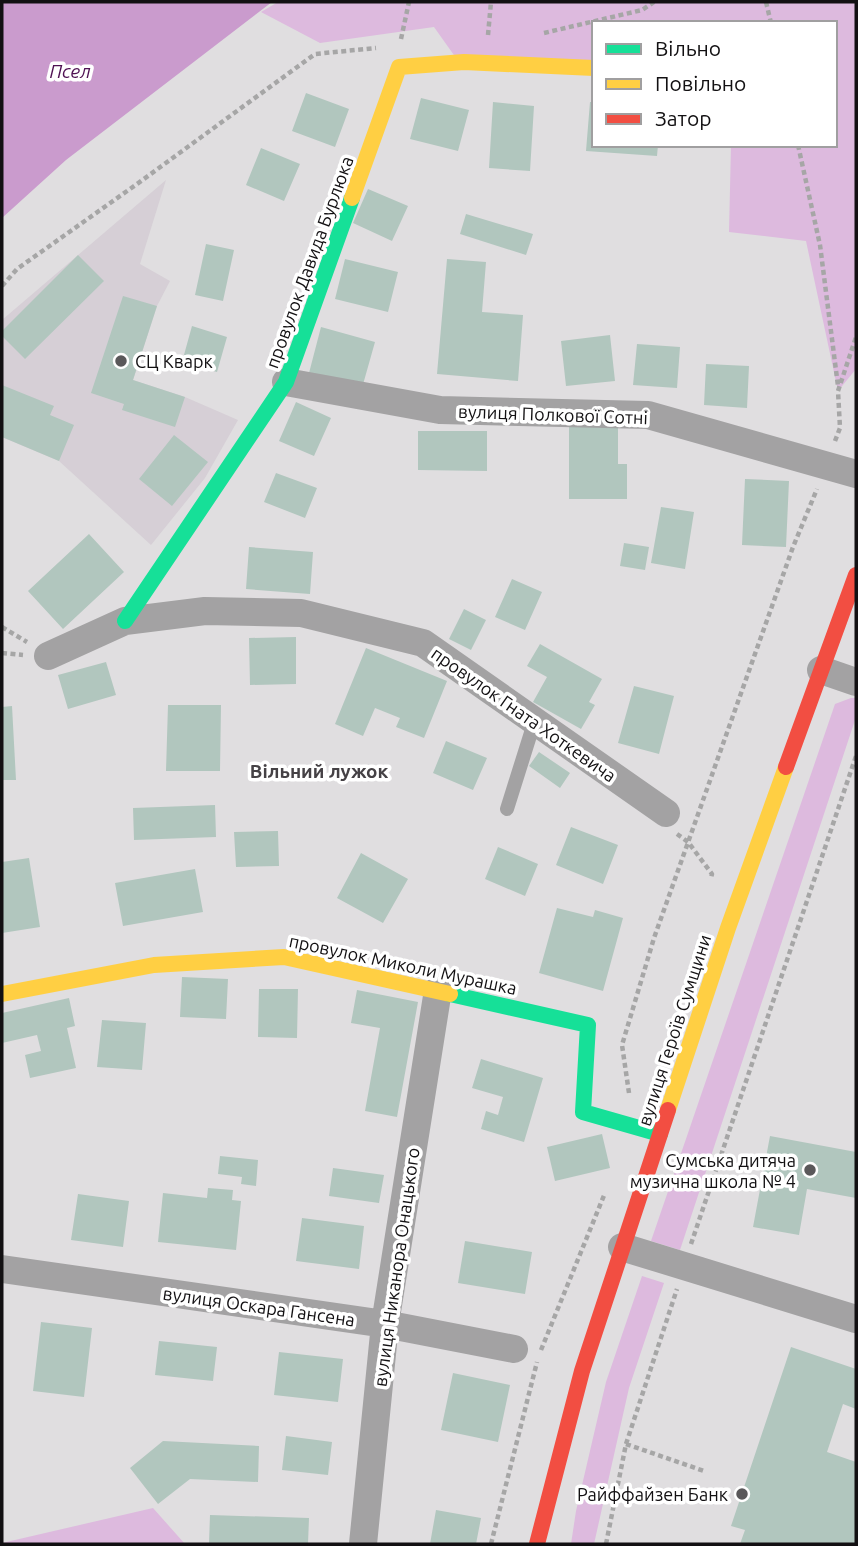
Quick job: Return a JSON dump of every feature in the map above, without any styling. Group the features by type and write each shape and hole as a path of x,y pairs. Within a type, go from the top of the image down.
{"street":[{"name":"провулок Давида Бурлюка","path":"125,621 286,382 399,67 464,62 592,68"},
{"name":"вулиця Полкової Сотні","path":"286,382 440,410 648,415 856,474"},
{"name":"вулиця Героїв Сумщини","path":"537,1544 582,1371 622,1247 729,928 856,575"},
{"name":"провулок Гната Хоткевича","path":"48,656 125,621 205,611 301,613 423,643 666,813"},
{"path":"821,670 856,682"},
{"name":"провулок Миколи Мурашка","path":"2,994 154,965 284,957 588,1025 583,1112 660,1134"},
{"name":"вулиця Никанора Онацького","path":"363,1544 385,1324 438,990"},
{"path":"622,1247 856,1319"},
{"name":"вулиця Оскара Гансена","path":"2,1269 385,1324 514,1349"}],"lane":[{"path":"508,809 534,723"}],"path":[{"path":"399,46 409,2"},
{"path":"487,46 491,2"},
{"path":"766,2 771,21"},
{"path":"2,286 17,269 315,54 387,47"},
{"path":"625,1125 630,1101 622,1045 654,938 793,547 840,428 820,245 798,147"},
{"path":"838,391 856,337"},
{"path":"606,1544 626,1444 856,756"},
{"path":"688,842 712,874 709,884"},
{"path":"491,1544 538,1356 606,1190"},
{"path":"626,1444 704,1471"}],"shaded area":[{"path":"278,2 856,2 856,369 838,391 806,241 729,232 731,147 837,147 837,21 592,21 592,62 456,58 434,27 320,43 261,12"},
{"path":"166,180 140,264 170,281 157,306 133,380 185,397 238,420 205,478 151,545 59,461 2,437 2,320"},
{"path":"856,698 856,717 680,1250 651,1241 835,704"},
{"path":"642,1276 664,1283 629,1388 594,1544 571,1544 606,1382"},
{"path":"153,1508 185,1544 2,1544 2,1543"}],"water":[{"name":"Псел","path":"2,2 272,2 66,160 2,218"}],"building":[{"path":"306,93 349,109 335,147 292,131"},
{"path":"421,98 469,110 458,151 410,139"},
{"path":"493,102 534,106 530,171 489,168"},
{"path":"590,102 592,147 658,147 657,156 586,151"},
{"path":"261,148 300,164 284,201 246,185"},
{"path":"368,189 408,206 392,241 353,223"},
{"path":"466,214 533,234 526,255 460,234"},
{"path":"206,244 234,250 223,301 195,295"},
{"path":"78,255 104,281 25,359 2,336 2,331"},
{"path":"345,259 398,272 388,312 335,299"},
{"path":"447,259 486,262 482,312 523,315 518,381 437,374"},
{"path":"123,296 157,306 133,380 185,397 175,427 122,410 124,404 91,393"},
{"path":"192,326 227,337 217,372 182,362"},
{"path":"321,327 375,342 362,388 309,373"},
{"path":"610,335 615,381 566,386 561,341"},
{"path":"637,344 680,347 677,388 633,385"},
{"path":"706,364 749,366 747,408 704,405"},
{"path":"2,385 54,406 50,415 74,425 59,461 2,437"},
{"path":"296,402 331,418 314,456 279,441"},
{"path":"569,425 618,425 618,464 627,464 627,499 569,499"},
{"path":"418,431 487,431 487,471 418,470"},
{"path":"174,435 208,462 172,506 139,479"},
{"path":"276,473 317,488 305,518 264,502"},
{"path":"745,479 789,481 786,547 742,545"},
{"path":"661,507 694,512 685,569 651,563"},
{"path":"89,534 124,572 63,629 28,591"},
{"path":"624,543 649,547 645,570 620,566"},
{"path":"249,547 313,552 310,594 246,589"},
{"path":"512,579 542,592 525,630 495,617"},
{"path":"464,609 486,620 471,650 449,639"},
{"path":"296,637 296,684 250,685 249,638"},
{"path":"540,644 602,679 589,702 595,705 581,729 533,702 547,677 527,666"},
{"path":"366,648 447,681 424,738 396,727 400,718 375,708 363,736 335,724"},
{"path":"106,662 116,695 68,709 58,675"},
{"path":"634,686 674,696 659,754 618,743"},
{"path":"168,705 221,705 220,771 166,771"},
{"path":"12,706 16,780 2,780 2,707"},
{"path":"446,741 487,758 473,790 433,773"},
{"path":"539,752 570,773 560,788 529,766"},
{"path":"215,805 216,837 134,840 133,808"},
{"path":"571,827 618,845 603,884 556,865"},
{"path":"278,831 279,866 236,867 234,832"},
{"path":"498,847 538,864 525,896 485,879"},
{"path":"361,853 408,879 383,923 337,898"},
{"path":"29,858 40,927 2,933 2,862"},
{"path":"195,869 203,912 123,926 115,883"},
{"path":"557,908 593,917 595,910 623,918 603,991 539,973"},
{"path":"182,977 228,979 226,1019 180,1017"},
{"path":"259,989 298,989 297,1038 258,1037"},
{"path":"357,990 418,1002 397,1117 365,1111 380,1028 351,1023"},
{"path":"69,998 75,1026 67,1028 76,1068 30,1078 25,1055 41,1051 37,1035 2,1043 2,1013"},
{"path":"102,1020 146,1023 142,1070 97,1067"},
{"path":"481,1059 543,1078 524,1142 481,1129 486,1111 498,1115 503,1097 472,1088"},
{"path":"602,1134 610,1168 555,1181 547,1147"},
{"name":"Сумська дитяча музична школа № 4","path":"770,1136 856,1152 856,1198 807,1189 799,1235 753,1227"},
{"path":"220,1156 258,1160 256,1186 241,1184 242,1177 218,1174"},
{"path":"333,1168 384,1175 379,1203 329,1196"},
{"path":"208,1188 233,1190 232,1200 241,1201 236,1250 158,1242 163,1193 207,1198"},
{"path":"78,1194 129,1201 123,1247 71,1240"},
{"path":"302,1218 364,1226 359,1269 296,1261"},
{"path":"465,1241 532,1252 525,1294 458,1283"},
{"path":"41,1322 92,1328 84,1397 33,1391"},
{"path":"159,1341 217,1347 213,1381 155,1375"},
{"path":"791,1347 856,1369 856,1409 843,1404 827,1452 856,1462 856,1544 740,1544 745,1530 731,1526"},
{"path":"279,1352 343,1359 338,1402 274,1395"},
{"path":"453,1373 510,1385 498,1442 441,1430"},
{"path":"286,1436 332,1442 328,1475 282,1470"},
{"path":"163,1441 259,1446 258,1482 190,1479 158,1504 130,1468"},
{"path":"436,1510 481,1518 476,1544 430,1544"},
{"path":"210,1515 309,1518 308,1544 209,1544"}],"traffic: fast":[{"path":"125,621 286,382 352,198"},
{"path":"450,994 588,1025 583,1112 660,1134"}],"traffic: slow":[{"path":"352,198 399,67 464,62 592,68"},
{"path":"668,1110 728,928 786,767"},
{"path":"2,994 154,965 284,957 450,994"}],"traffic: jam":[{"path":"786,767 856,575"},
{"path":"537,1544 582,1371 668,1110"}],"place":[{"name":"СЦ Кварк","path":"121,361"},
{"name":"Сумська дитяча музична школа № 4","path":"810,1170"},
{"name":"Райффайзен Банк","path":"742,1494"}],"district":[{"name":"Вільний лужок","path":"319,771"}]}
